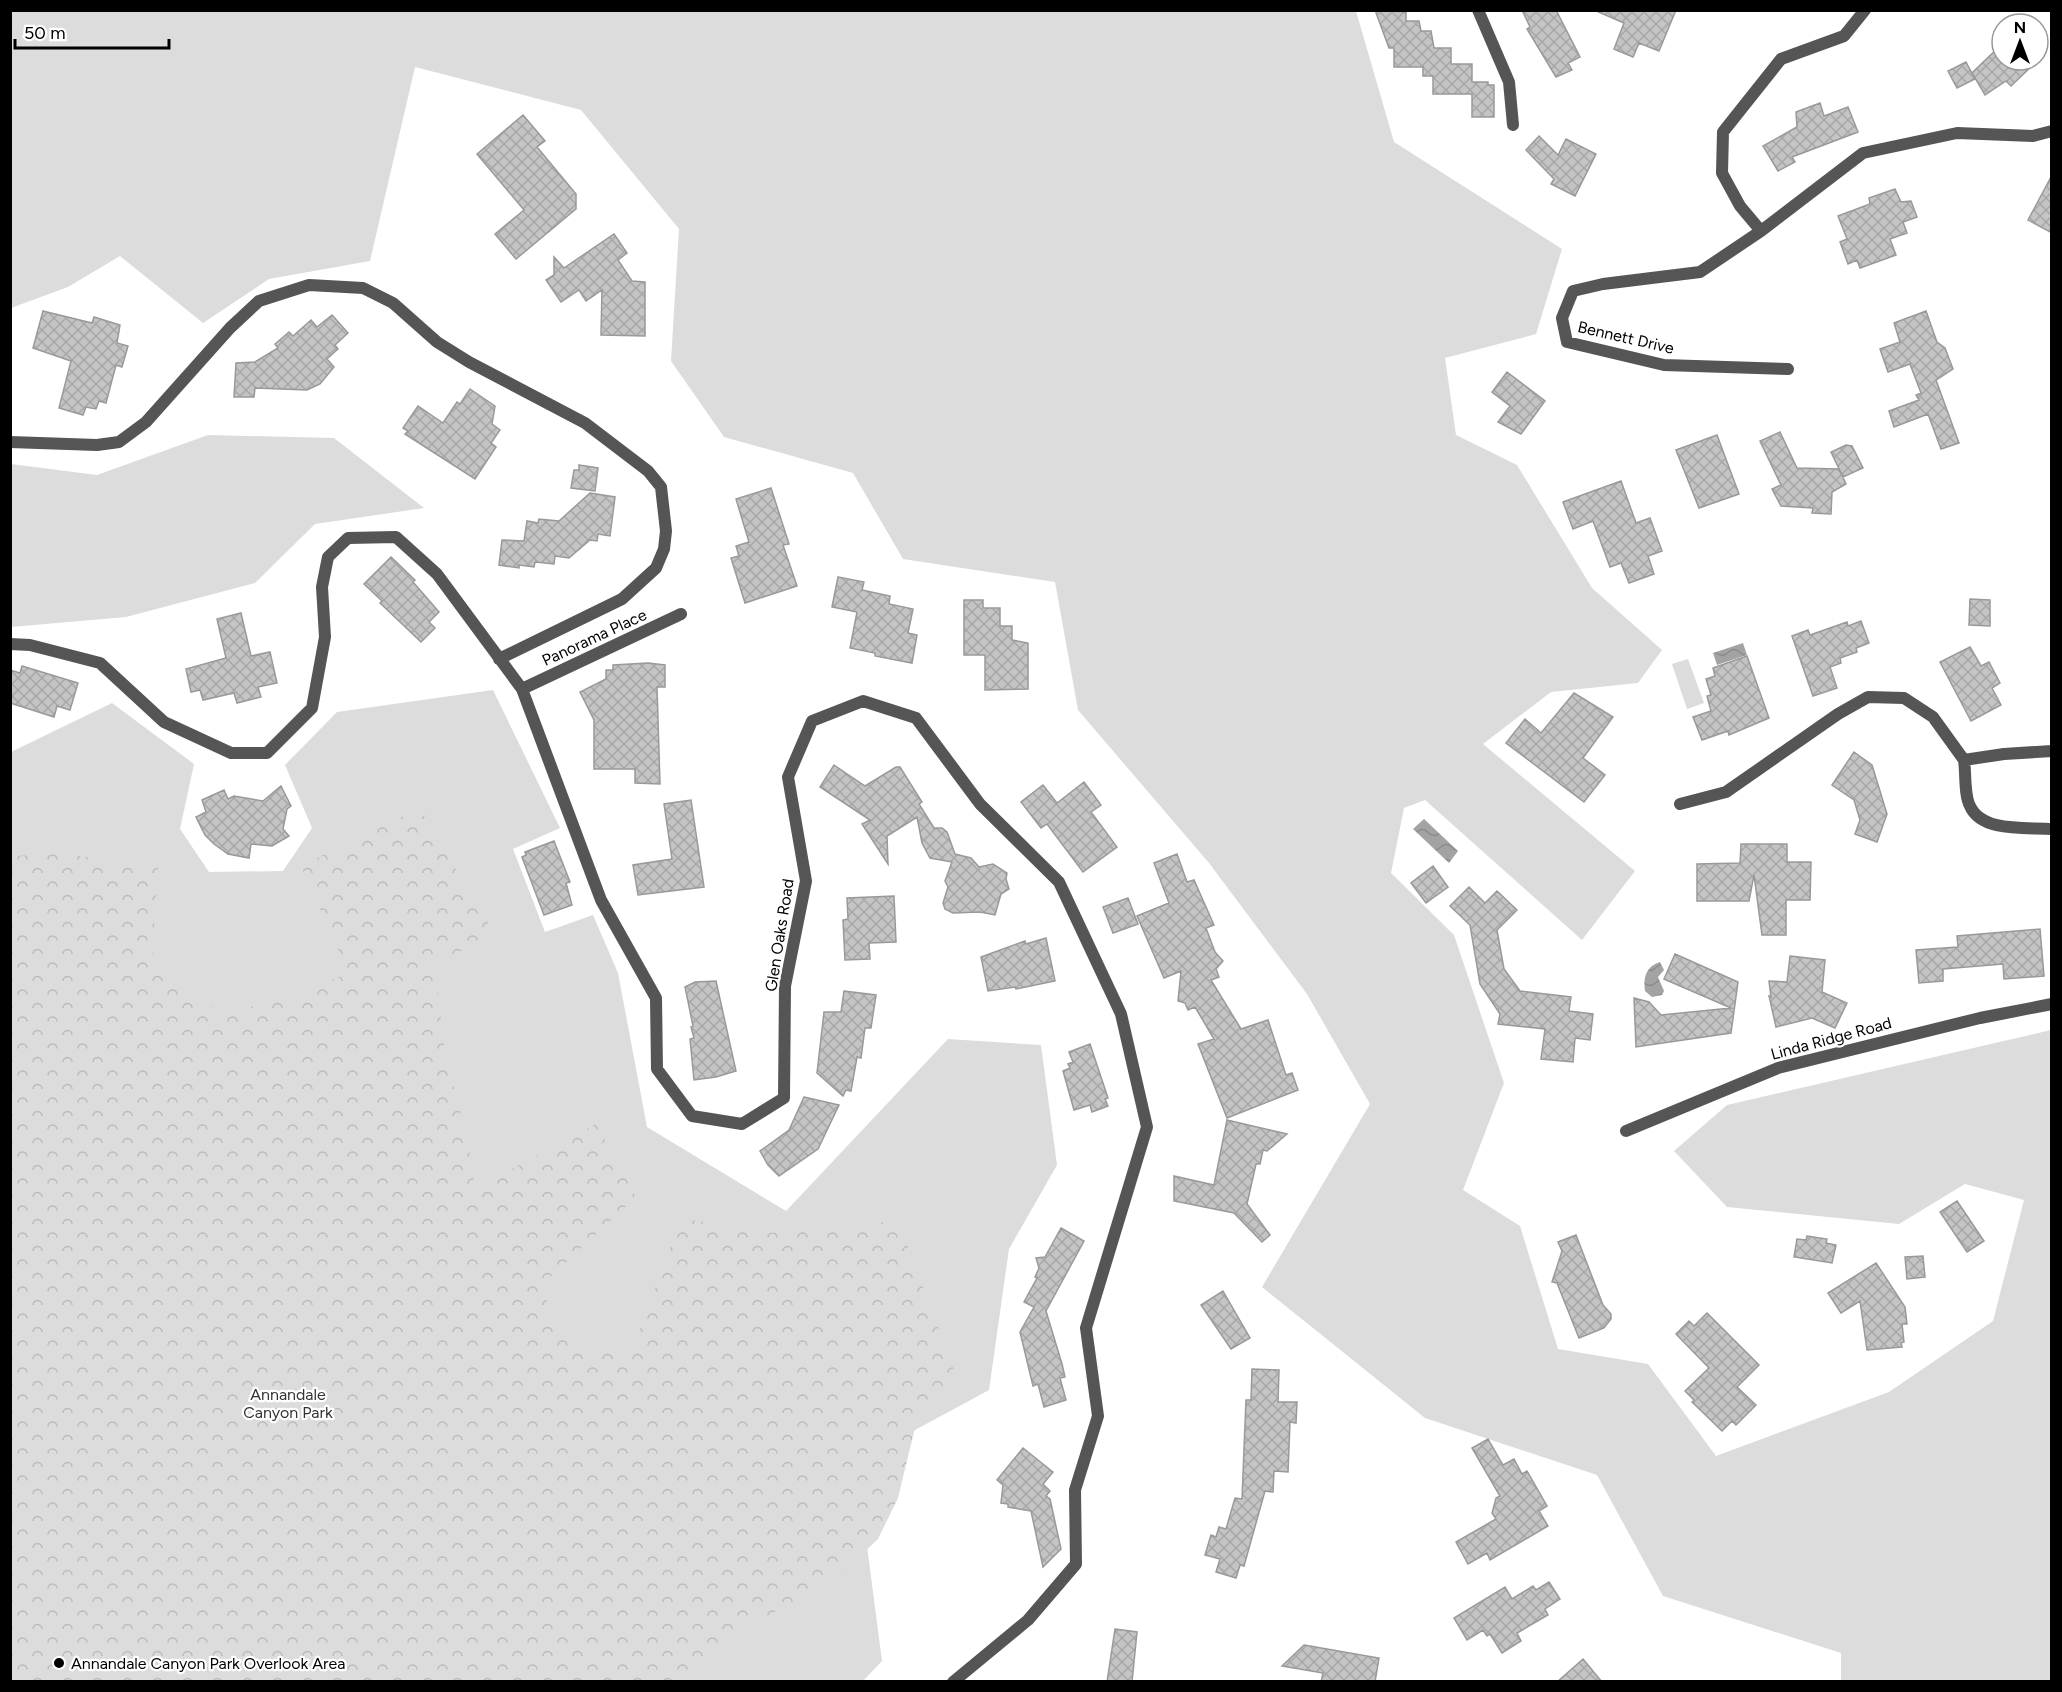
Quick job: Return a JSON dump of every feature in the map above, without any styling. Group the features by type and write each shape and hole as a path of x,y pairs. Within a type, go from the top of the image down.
{"street":[{"path":"1478,10 1509,82 1513,125"},
{"path":"1864,10 1844,36 1781,59 1723,132 1722,173 1740,206 1761,231 1863,153 1957,133 2033,136 2052,131"},
{"name":"Bennett Drive","path":"1761,231 1700,272 1603,284 1573,291 1562,318 1568,342 1623,356 1664,365 1788,369"},
{"path":"10,442 97,446 119,442 146,422 230,328 259,301 309,285 363,288 393,303 436,342 469,362 585,423 648,471 661,488 666,531 664,549 656,568 622,599 499,659"},
{"name":"Glen Oaks Road","path":"10,644 30,645 100,663 164,722 231,753 267,753 312,708 325,637 322,587 327,557 348,538 396,537 437,574 522,689 600,900 656,998 657,1069 692,1116 742,1124 784,1098 785,986 806,881 788,777 812,721 863,700 916,718 980,804 1059,882 1121,1014 1146,1127 1086,1328 1098,1416 1075,1490 1076,1564 1028,1620 952,1682"},
{"name":"Panorama Place","path":"522,689 681,614"},
{"path":"1680,804 1726,792 1838,714 1868,697 1904,698 1934,717 1964,760 1969,806 1980,818 1993,825 2052,829"},
{"path":"1964,760 2004,754 2052,751"},
{"name":"Linda Ridge Road","path":"1626,1131 1778,1068 1980,1018 2052,1004"}],"green space":[{"path":"11,10 1356,11 1394,142 1562,249 1536,334 1445,358 1456,435 1517,465 1592,588 1662,650 1638,683 1551,692 1483,744 1635,871 1582,940 1425,800 1404,808 1391,873 1454,935 1504,1083 1463,1190 1520,1226 1558,1349 1648,1364 1716,1456 1889,1392 1993,1321 2024,1200 1965,1184 1899,1224 1727,1207 1674,1151 1727,1105 2051,1030 2051,1681 1841,1681 1841,1653 1663,1596 1597,1475 1425,1418 1262,1287 1370,1104 1307,994 1209,863 1078,710 1055,582 903,559 853,473 724,437 671,361 679,229 581,110 415,67 370,261 269,279 203,323 120,256 68,287 11,308"},
{"path":"208,435 334,438 424,508 315,524 255,583 126,617 11,627 11,464 97,475"},
{"path":"1688,659 1704,703 1687,709 1672,664"},
{"name":"Annandale Canyon Park","path":"493,690 560,828 513,849 545,932 593,915 618,973 647,1127 786,1211 948,1039 1041,1045 1057,1165 1009,1249 989,1390 856,1462 882,1661 863,1681 11,1682 11,752 112,703 194,764 180,829 209,872 283,871 312,828 285,765 337,712"},
{"name":"Annandale Canyon Park","path":"420,808 494,933 435,965 445,1056 467,1136 475,1189 596,1124 636,1197 540,1287 560,1327 583,1351 632,1351 681,1218 761,1233 825,1231 898,1220 960,1386 920,1407 898,1498 878,1539 840,1575 723,1641 679,1681 11,1681 11,856 67,854 158,867 152,962 202,1003 216,1008 234,1009 297,995 348,972 301,866"}],"water":[{"path":"1743,643 1747,655 1717,665 1713,653"},
{"path":"1424,819 1458,851 1449,863 1413,829"},
{"path":"1660,962 1664,970 1658,977 1664,991 1662,995 1652,997 1645,991 1645,977 1651,966"}],"building":[{"path":"1375,10 1406,12 1406,21 1419,21 1421,31 1431,31 1434,48 1451,48 1451,64 1472,64 1472,82 1488,82 1488,85 1494,85 1494,117 1472,117 1472,94 1433,94 1433,76 1423,76 1423,67 1394,67 1394,48 1389,48"},
{"path":"1522,10 1556,10 1580,57 1568,63 1572,70 1556,77 1527,29 1530,27"},
{"path":"1594,10 1676,10 1659,51 1639,43 1633,57 1614,49 1624,23"},
{"path":"1990,56 1990,72 2026,72 2011,86 2006,81 1985,95 1972,73"},
{"path":"1966,62 1975,79 1957,88 1948,71"},
{"path":"1820,103 1824,116 1848,107 1858,132 1792,157 1795,162 1778,171 1763,146 1797,127 1796,112"},
{"path":"523,115 545,141 537,147 576,194 576,209 516,259 495,234 524,210 477,154"},
{"path":"1539,136 1558,155 1566,139 1596,154 1575,196 1551,184 1554,179 1526,150"},
{"path":"2052,175 2052,233 2028,220"},
{"path":"1895,189 1901,202 1911,201 1917,217 1903,222 1907,233 1890,239 1896,255 1860,268 1857,260 1848,264 1840,242 1847,239 1838,216 1870,204 1869,198"},
{"path":"614,234 627,253 618,260 632,281 645,282 645,336 601,335 602,290 586,301 579,290 561,302 546,280 554,275 554,257 564,268"},
{"path":"43,311 92,323 94,317 120,325 117,343 128,346 122,367 116,365 106,403 99,401 96,409 86,407 83,415 59,408 71,361 33,348"},
{"path":"1926,311 1937,342 1945,348 1953,369 1936,380 1959,443 1941,449 1928,414 1894,427 1889,411 1919,400 1916,395 1921,393 1910,364 1888,372 1880,349 1900,342 1894,323"},
{"path":"332,315 348,333 335,345 338,349 327,359 334,367 320,384 307,390 255,388 254,397 234,397 236,363 255,362 278,348 275,344 289,332 293,336 311,320 317,327"},
{"path":"1507,372 1545,401 1521,434 1498,422 1510,406 1492,392"},
{"path":"470,389 495,406 492,424 500,430 491,443 496,447 475,479 405,434 408,431 403,428 418,406 443,423 457,402 460,404"},
{"path":"1780,432 1797,468 1839,469 1846,484 1832,492 1831,514 1812,513 1813,508 1781,506 1772,489 1781,485 1760,441"},
{"path":"1717,435 1739,494 1699,508 1676,450"},
{"path":"1846,445 1852,446 1863,468 1843,477 1831,452"},
{"path":"579,465 598,468 595,491 571,488 574,470 579,470"},
{"path":"1621,481 1636,523 1650,518 1662,551 1648,556 1654,574 1629,583 1621,563 1610,567 1593,521 1573,529 1563,502"},
{"path":"771,488 789,544 783,545 797,586 745,603 731,558 739,556 736,546 749,542 736,499"},
{"path":"590,493 615,497 610,536 598,534 597,541 590,540 569,558 555,556 554,564 535,562 534,567 519,565 519,568 499,565 502,540 524,541 527,521 538,523 539,519 559,521"},
{"path":"391,557 415,580 413,582 439,612 429,622 435,628 421,642 380,603 382,601 364,584"},
{"path":"838,577 864,582 862,590 890,596 889,604 913,609 908,633 917,635 912,663 875,656 875,653 850,648 857,612 832,607"},
{"path":"1970,599 1990,600 1990,626 1969,625"},
{"path":"964,600 983,600 983,608 1000,608 1000,626 1012,626 1012,640 1028,643 1028,689 985,690 985,655 964,655"},
{"path":"241,613 251,656 270,652 277,683 258,687 261,697 237,703 234,693 203,700 200,690 191,692 186,669 226,658 217,619"},
{"path":"1861,621 1869,643 1856,648 1857,652 1840,658 1841,663 1830,667 1837,688 1813,696 1792,636 1808,630 1810,635 1847,622 1848,626"},
{"path":"1970,647 1981,666 1989,662 2000,683 1992,688 2001,705 1971,721 1940,662"},
{"path":"1747,656 1769,718 1729,735 1728,731 1702,740 1693,717 1711,711 1707,696 1711,695 1706,679 1715,676 1713,668"},
{"path":"648,663 665,665 665,687 657,687 660,784 635,783 635,769 594,769 594,720 580,692 606,679 606,670 613,670 613,665"},
{"path":"22,666 78,683 70,710 57,706 54,717 10,703 10,670 20,673"},
{"path":"1574,693 1613,717 1583,758 1605,775 1584,802 1506,743 1525,719 1541,733"},
{"path":"1854,752 1872,765 1887,814 1877,842 1855,834 1860,820 1854,800 1832,785"},
{"path":"834,765 865,786 896,767 900,767 922,802 919,804 934,828 942,828 947,832 955,854 971,858 979,867 993,864 1007,873 1009,889 1001,894 995,915 980,912 953,913 945,909 943,903 948,887 945,881 952,862 930,858 922,843 917,817 887,836 888,864 862,824 870,820 820,787"},
{"path":"1084,782 1101,805 1091,812 1117,847 1083,872 1047,824 1041,828 1021,802 1043,785 1057,803"},
{"path":"281,786 291,806 287,809 283,829 289,836 272,846 251,844 249,858 228,854 214,844 205,835 196,817 206,812 202,800 224,790 228,799 234,796 263,801"},
{"path":"691,800 704,887 638,895 633,865 672,859 664,804"},
{"path":"554,841 570,882 566,883 572,905 544,915 522,857 526,855 525,852"},
{"path":"1741,844 1787,844 1787,862 1811,862 1810,900 1786,900 1786,935 1762,935 1754,875 1749,901 1697,901 1697,864 1740,863"},
{"path":"1177,854 1187,882 1194,880 1214,925 1206,928 1215,952 1223,961 1216,969 1219,977 1211,980 1241,1029 1268,1020 1286,1075 1292,1073 1298,1090 1227,1118 1198,1044 1214,1039 1195,1007 1188,1010 1185,1003 1178,1001 1181,971 1164,978 1137,916 1169,903 1154,863"},
{"path":"1433,866 1448,887 1426,903 1411,883"},
{"path":"1469,887 1485,903 1497,891 1517,910 1497,930 1504,969 1520,991 1571,997 1569,1011 1593,1014 1590,1040 1575,1038 1573,1062 1541,1059 1545,1029 1498,1024 1500,1014 1480,984 1470,925 1450,906"},
{"path":"894,896 896,942 869,943 870,959 845,960 843,920 848,919 847,898"},
{"path":"1128,898 1138,924 1113,933 1103,907"},
{"path":"2040,929 2044,976 2004,979 2003,964 1943,969 1943,981 1919,983 1916,950 1958,947 1957,936"},
{"path":"1046,938 1055,981 1016,989 1015,987 988,991 981,957 1025,941 1026,944"},
{"path":"1675,954 1738,982 1731,1033 1636,1047 1634,998 1649,1002 1661,1015 1731,1008 1664,979"},
{"path":"1790,956 1825,960 1822,992 1847,1003 1835,1028 1812,1018 1776,1027 1769,996 1771,997 1769,981 1787,982"},
{"path":"716,981 736,1071 694,1080 690,1039 694,1038 691,1027 693,1026 685,987 695,982"},
{"path":"844,991 876,995 871,1028 865,1028 861,1058 857,1057 851,1091 846,1090 843,1096 817,1073 824,1012 841,1012"},
{"path":"1090,1044 1108,1098 1105,1099 1108,1106 1092,1112 1090,1105 1074,1110 1063,1071 1070,1068 1068,1064 1073,1062 1069,1052"},
{"path":"804,1097 839,1105 818,1149 779,1176 768,1165 760,1151 789,1130"},
{"path":"1227,1120 1287,1134 1267,1151 1263,1150 1260,1164 1256,1164 1247,1204 1270,1235 1262,1242 1234,1213 1174,1201 1174,1176 1214,1185"},
{"path":"1957,1201 1984,1241 1967,1252 1940,1212"},
{"path":"1061,1228 1084,1241 1046,1311 1065,1377 1060,1378 1066,1400 1044,1407 1038,1384 1033,1386 1020,1332 1034,1307 1024,1302 1037,1278 1035,1277 1039,1268 1036,1258 1045,1257"},
{"path":"1576,1235 1603,1305 1611,1314 1611,1319 1604,1328 1579,1338 1557,1283 1552,1282 1562,1251 1558,1242"},
{"path":"1807,1236 1827,1239 1826,1243 1836,1245 1832,1263 1794,1257 1797,1239 1806,1240"},
{"path":"1923,1256 1925,1277 1907,1279 1905,1257"},
{"path":"1876,1263 1905,1307 1907,1324 1902,1324 1904,1342 1901,1343 1902,1347 1867,1350 1860,1301 1841,1313 1828,1293"},
{"path":"1223,1291 1250,1338 1231,1349 1201,1305"},
{"path":"1707,1313 1759,1365 1737,1387 1756,1405 1736,1425 1732,1421 1722,1431 1692,1402 1694,1400 1685,1391 1709,1368 1676,1334 1689,1321 1694,1326"},
{"path":"1252,1369 1279,1370 1278,1402 1297,1402 1296,1423 1290,1422 1288,1472 1274,1471 1273,1492 1265,1491 1244,1566 1240,1565 1236,1578 1216,1572 1220,1559 1205,1555 1211,1535 1216,1537 1219,1527 1226,1529 1235,1498 1242,1499 1246,1400 1251,1400"},
{"path":"1488,1439 1503,1465 1514,1459 1522,1474 1527,1471 1547,1506 1539,1511 1548,1526 1490,1560 1487,1553 1468,1564 1456,1542 1496,1519 1492,1513 1496,1498 1500,1496 1472,1448"},
{"path":"1023,1448 1053,1472 1043,1484 1050,1491 1046,1496 1050,1499 1061,1549 1043,1567 1031,1511 1008,1507 1008,1504 1001,1503 1003,1485 997,1480"},
{"path":"1549,1582 1560,1599 1545,1609 1548,1615 1517,1633 1521,1641 1502,1653 1490,1634 1487,1636 1483,1630 1467,1640 1454,1618 1505,1587 1512,1599 1533,1586 1536,1590"},
{"path":"1115,1629 1137,1632 1132,1682 1107,1682"},
{"path":"1304,1645 1379,1658 1375,1682 1321,1682 1323,1673 1282,1666"},
{"path":"1583,1659 1602,1682 1557,1682"}],"place":[{"name":"Annandale Canyon Park Overlook Area","path":"59,1663"}]}
